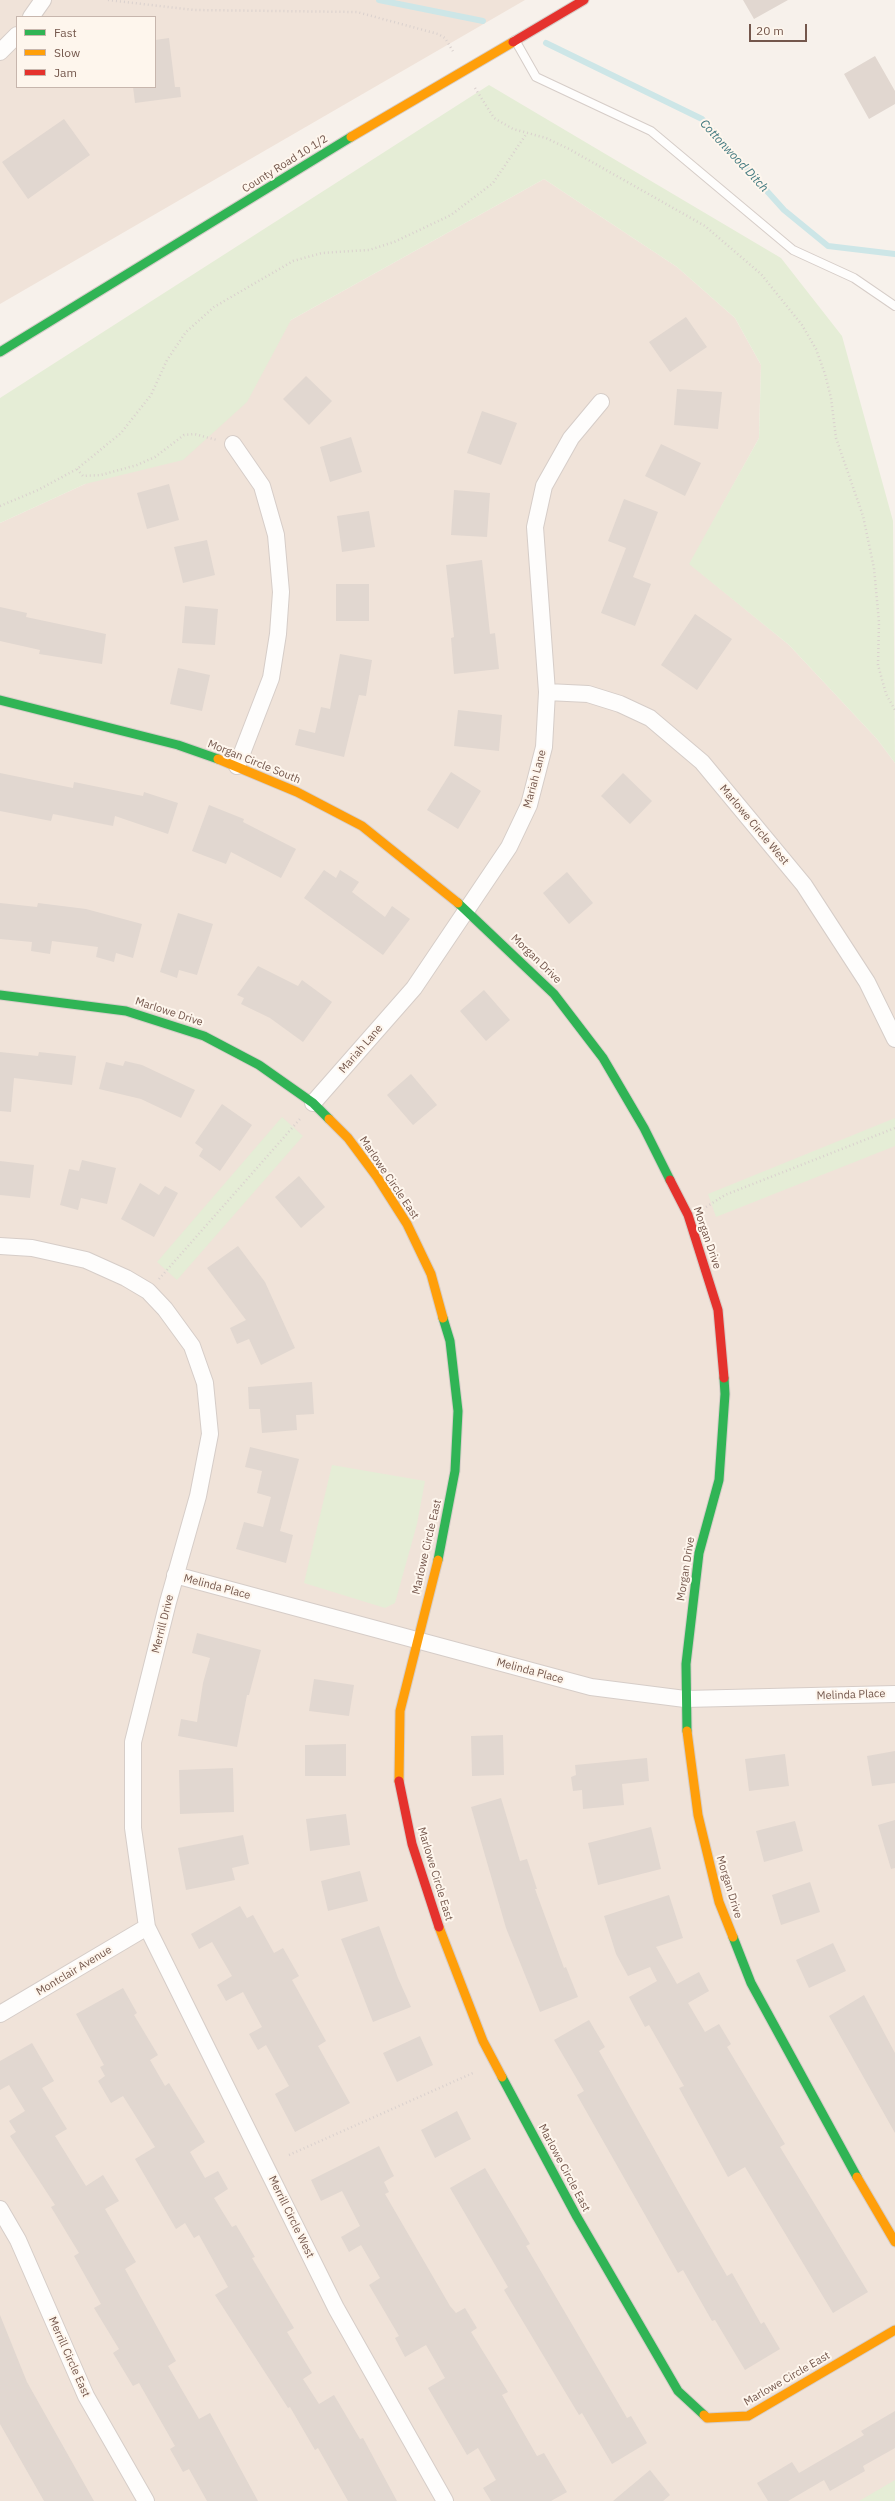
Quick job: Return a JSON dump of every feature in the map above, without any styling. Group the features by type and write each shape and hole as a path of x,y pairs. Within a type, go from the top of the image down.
{"street":[{"path":"32,16 43,0"},
{"name":"County Road 10 1/2","path":"0,352 311,161 584,0"},
{"path":"0,52 16,36"},
{"name":"Mariah Lane","path":"313,1103 414,988 468,911 509,847 529,806 544,747 547,692 535,527 544,486 571,438 601,402"},
{"path":"233,444 262,486 276,535 281,592 278,634 270,678 237,766"},
{"name":"Marlowe Circle West","path":"547,692 588,694 620,704 650,718 702,762 804,885 866,982 895,1039"},
{"name":"Morgan Circle South","path":"0,700 178,745 237,766 297,792 362,826 468,911"},
{"name":"Morgan Drive","path":"468,911 554,994 603,1058 644,1128 688,1215 718,1310 725,1394 719,1480 698,1561 689,1629 685,1699 687,1742 698,1815 719,1902 752,1984 831,2132 895,2242"},
{"name":"Marlowe Drive","path":"0,995 126,1011 204,1036 259,1065 313,1103"},
{"name":"Marlowe Circle East","path":"313,1103 348,1138 377,1178 407,1224 432,1274 450,1341 458,1411 456,1471 445,1531 416,1641 400,1711 398,1776 412,1844 432,1910 483,2041 577,2217 678,2391 707,2418 748,2416 895,2330"},
{"name":"Merrill Drive","path":"0,1246 32,1248 86,1260 126,1278 148,1291 165,1309 192,1346 205,1383 210,1434 198,1496 175,1575 133,1742 133,1828 147,1927"},
{"name":"Melinda Place","path":"175,1575 591,1687 685,1699 895,1694"},
{"name":"Montclair Avenue","path":"0,2014 147,1927"},
{"name":"Merrill Circle West","path":"147,1927 336,2308 445,2501"},
{"name":"Merrill Circle East","path":"0,2209 18,2240 86,2396 146,2501"}],"lane":[{"path":"515,40 536,77 652,131 793,250 854,278 895,306"}],"path":[{"path":"108,0 194,10 357,12 438,34 445,38 455,55"},
{"path":"473,86 494,118 513,129 546,138 569,148 705,226 761,274 802,324 816,350 825,374 831,398 836,438 863,516 874,568 879,622 878,665 886,694 895,710"},
{"path":"0,506 38,490 77,469 121,433 151,395 167,360 186,332 214,307 293,261 322,253 369,250 394,242 451,215 493,183 527,133"},
{"path":"77,469 83,476 101,475 137,465 155,457 184,435 194,434 233,444"},
{"path":"148,1291 313,1103"},
{"path":"688,1215 726,1195 895,1128"},
{"path":"289,2155 473,2073"}],"shaded area":[{"path":"0,0 525,0 0,304"},
{"path":"544,179 677,267 735,318 761,365 759,438 690,564 789,645 877,739 895,763 895,2481 861,2501 0,2501 0,523 85,484 291,320"}],"green space":[{"path":"489,85 781,258 842,336 893,521 895,763 877,739 789,645 689,564 759,438 761,365 735,318 677,267 544,179 291,320 247,402 183,460 85,484 0,523 0,398"},
{"path":"282,1117 303,1136 177,1280 157,1262"},
{"path":"895,1118 895,1146 716,1217 708,1194"},
{"path":"332,1465 425,1481 417,1524 395,1603 385,1608 304,1583"},
{"path":"895,2480 895,2501 859,2501"}],"building":[{"path":"743,0 788,0 754,19"},
{"path":"169,38 175,87 180,87 181,97 135,103 133,88 156,88 156,40"},
{"path":"875,56 895,91 895,104 869,119 844,74"},
{"path":"64,119 90,155 28,199 2,162"},
{"path":"686,317 707,347 670,372 649,342"},
{"path":"306,376 332,401 309,425 283,399"},
{"path":"677,389 722,392 718,429 674,425"},
{"path":"482,411 517,423 501,465 467,453"},
{"path":"351,437 362,472 330,482 320,447"},
{"path":"661,444 701,463 685,496 645,476"},
{"path":"169,484 179,520 147,529 137,493"},
{"path":"454,490 490,493 487,537 451,535"},
{"path":"624,499 658,512 633,577 651,584 635,626 601,613 626,548 608,541"},
{"path":"369,511 375,547 342,552 337,516"},
{"path":"207,540 215,575 183,583 174,547"},
{"path":"482,560 490,634 495,633 499,669 454,674 451,638 454,637 446,565"},
{"path":"336,584 369,584 369,621 336,621"},
{"path":"185,606 218,609 215,645 182,643"},
{"path":"0,607 27,613 26,617 106,634 102,664 39,654 40,650 0,641"},
{"path":"695,614 732,639 697,690 661,665"},
{"path":"340,654 372,660 366,696 359,695 344,757 295,745 299,729 315,733 321,707 330,709"},
{"path":"178,668 210,675 202,711 170,704"},
{"path":"458,710 502,715 499,751 454,746"},
{"path":"451,772 481,791 458,829 427,810"},
{"path":"0,773 73,788 74,782 143,796 144,792 178,803 168,834 115,816 113,826 53,814 51,821 0,811"},
{"path":"623,773 652,801 630,824 601,796"},
{"path":"209,805 244,819 243,822 296,849 281,878 231,852 226,864 192,851"},
{"path":"324,870 336,878 340,870 359,882 352,892 385,917 392,906 410,919 383,955 304,898"},
{"path":"567,872 593,903 569,924 543,893"},
{"path":"0,903 37,907 38,903 86,909 142,924 133,958 116,953 114,962 96,957 98,947 52,941 50,954 31,951 32,942 0,939"},
{"path":"178,913 213,924 197,975 179,970 177,978 160,972"},
{"path":"258,966 298,986 302,980 332,1002 303,1042 270,1018 241,1004 244,998 237,995"},
{"path":"484,990 510,1020 486,1041 460,1011"},
{"path":"0,1052 38,1056 39,1052 76,1056 72,1085 14,1078 11,1112 0,1111"},
{"path":"125,1061 142,1065 195,1090 181,1118 141,1099 99,1089 106,1062 123,1066"},
{"path":"411,1074 437,1105 413,1125 387,1095"},
{"path":"222,1104 252,1125 220,1171 199,1156 203,1149 195,1143"},
{"path":"82,1160 116,1168 107,1204 81,1198 78,1210 60,1205 69,1169 79,1171"},
{"path":"0,1161 34,1165 30,1198 0,1195"},
{"path":"299,1176 325,1207 301,1228 275,1197"},
{"path":"140,1183 159,1195 165,1186 178,1193 154,1237 121,1219"},
{"path":"238,1246 265,1282 295,1348 261,1365 249,1339 237,1344 230,1328 246,1320 207,1268"},
{"path":"312,1382 314,1414 296,1415 297,1430 262,1433 260,1409 249,1409 248,1387"},
{"path":"250,1447 299,1459 280,1531 293,1535 286,1563 236,1549 244,1522 263,1527 271,1497 257,1493 262,1471 245,1467"},
{"path":"197,1633 261,1650 249,1695 247,1695 237,1747 178,1736 181,1719 197,1722 203,1683 210,1658 192,1653"},
{"path":"314,1679 354,1685 349,1716 309,1711"},
{"path":"503,1735 504,1775 472,1776 471,1736"},
{"path":"346,1744 346,1776 305,1776 305,1745"},
{"path":"895,1751 895,1783 872,1786 867,1756"},
{"path":"785,1754 789,1786 749,1791 745,1759"},
{"path":"647,1758 649,1781 622,1784 624,1805 583,1809 582,1790 573,1791 571,1777 576,1775 575,1765"},
{"path":"233,1768 234,1812 180,1814 179,1770"},
{"path":"501,1798 520,1861 527,1859 537,1889 535,1889 564,1968 566,1967 578,1997 540,2012 506,1928 471,1807"},
{"path":"346,1814 350,1845 310,1851 306,1819"},
{"path":"895,1820 895,1868 891,1869 878,1825"},
{"path":"795,1821 803,1851 764,1862 756,1831"},
{"path":"651,1827 661,1869 598,1885 588,1843"},
{"path":"243,1835 249,1864 232,1868 235,1880 186,1890 178,1848"},
{"path":"360,1871 368,1901 328,1911 321,1881"},
{"path":"810,1882 820,1912 781,1925 772,1895"},
{"path":"669,1895 683,1938 656,1947 677,1984 699,1972 709,1991 688,2003 705,2032 719,2024 731,2044 727,2047 785,2144 780,2147 868,2292 833,2313 745,2167 728,2177 679,2088 684,2086 649,2025 645,2027 629,1997 657,1981 650,1967 628,1976 616,1954 604,1916"},
{"path":"240,1906 247,1918 253,1915 274,1953 283,1948 299,1976 292,1980 326,2041 318,2046 350,2103 295,2132 275,2094 289,2086 266,2045 258,2050 249,2034 262,2027 243,1992 226,2001 217,1985 232,1976 212,1942 199,1949 191,1934"},
{"path":"379,1926 398,1978 411,2007 373,2022 341,1939"},
{"path":"833,1943 846,1971 809,1988 796,1960"},
{"path":"123,1988 137,2013 134,2015 158,2055 150,2060 165,2086 169,2083 205,2142 190,2152 205,2178 218,2171 228,2189 214,2198 232,2227 236,2225 255,2257 252,2258 294,2328 287,2332 312,2373 303,2379 319,2404 334,2395 360,2439 363,2438 397,2501 348,2501 318,2448 315,2450 290,2407 288,2408 215,2295 228,2287 199,2235 194,2238 185,2223 176,2229 135,2159 155,2147 123,2096 111,2103 98,2081 105,2076 100,2067 104,2065 76,2014"},
{"path":"864,1995 895,2053 895,2133 829,2016"},
{"path":"589,2020 605,2047 599,2051 684,2202 727,2276 732,2273 761,2324 764,2322 780,2349 745,2370 715,2320 712,2321 683,2270 678,2273 577,2095 584,2091 554,2040"},
{"path":"420,2036 433,2065 397,2082 383,2053"},
{"path":"32,2043 54,2081 42,2088 67,2129 55,2136 86,2186 103,2175 119,2201 105,2209 136,2262 125,2269 176,2361 168,2366 199,2419 210,2413 258,2501 207,2501 189,2469 183,2472 170,2449 175,2446 139,2383 133,2386 113,2353 119,2349 94,2308 101,2304 74,2256 79,2253 51,2207 55,2205 10,2136 16,2132 9,2121 25,2111 9,2085 0,2090 0,2061"},
{"path":"457,2111 471,2139 435,2158 421,2130"},
{"path":"379,2146 394,2176 384,2182 389,2192 385,2194 450,2306 456,2313 465,2308 477,2328 471,2332 508,2392 502,2395 537,2456 544,2453 567,2492 551,2501 491,2501 483,2488 496,2480 478,2448 467,2455 428,2388 445,2378 426,2345 405,2357 395,2338 399,2336 369,2285 380,2278 361,2245 349,2252 341,2237 360,2226 342,2191 321,2201 311,2180"},
{"path":"485,2168 530,2244 526,2246 627,2418 631,2416 647,2443 612,2464 582,2413 579,2415 504,2290 508,2287 450,2188"},
{"path":"0,2315 27,2382 94,2501 44,2501 0,2424"},
{"path":"895,2411 895,2448 863,2466 865,2471 830,2491 824,2480 788,2501 768,2501 757,2483 792,2462 799,2473 864,2435 861,2431"},
{"path":"650,2470 670,2495 663,2501 613,2501"}],"waterway":[{"name":"Cottonwood Ditch","path":"379,0 483,21"},
{"name":"Cottonwood Ditch","path":"546,43 702,119 784,210 828,246 895,254"}],"traffic: fast":[{"path":"0,352 351,137"},
{"path":"0,700 178,745 218,759"},
{"path":"458,903 554,994 603,1058 644,1128 670,1180"},
{"path":"0,995 126,1011 204,1036 259,1065 313,1103 329,1119"},
{"path":"438,1560 455,1471 458,1411 450,1341 443,1318"},
{"path":"687,1731 686,1664 699,1553 719,1480 725,1394 724,1378"},
{"path":"733,1937 751,1983 857,2177"},
{"path":"502,2077 577,2217 678,2391 704,2415"}],"traffic: slow":[{"path":"351,137 513,42"},
{"path":"218,759 297,792 362,826 458,903"},
{"path":"329,1119 348,1138 377,1177 407,1224 431,1274 443,1318"},
{"path":"399,1781 400,1711 438,1560"},
{"path":"687,1731 698,1815 719,1902 733,1937"},
{"path":"439,1927 483,2041 502,2077"},
{"path":"857,2177 895,2242"},
{"path":"704,2415 707,2418 748,2416 895,2330"}],"traffic: jam":[{"path":"513,42 584,0"},
{"path":"670,1180 688,1215 718,1310 724,1378"},
{"path":"399,1781 412,1844 439,1927"}]}
